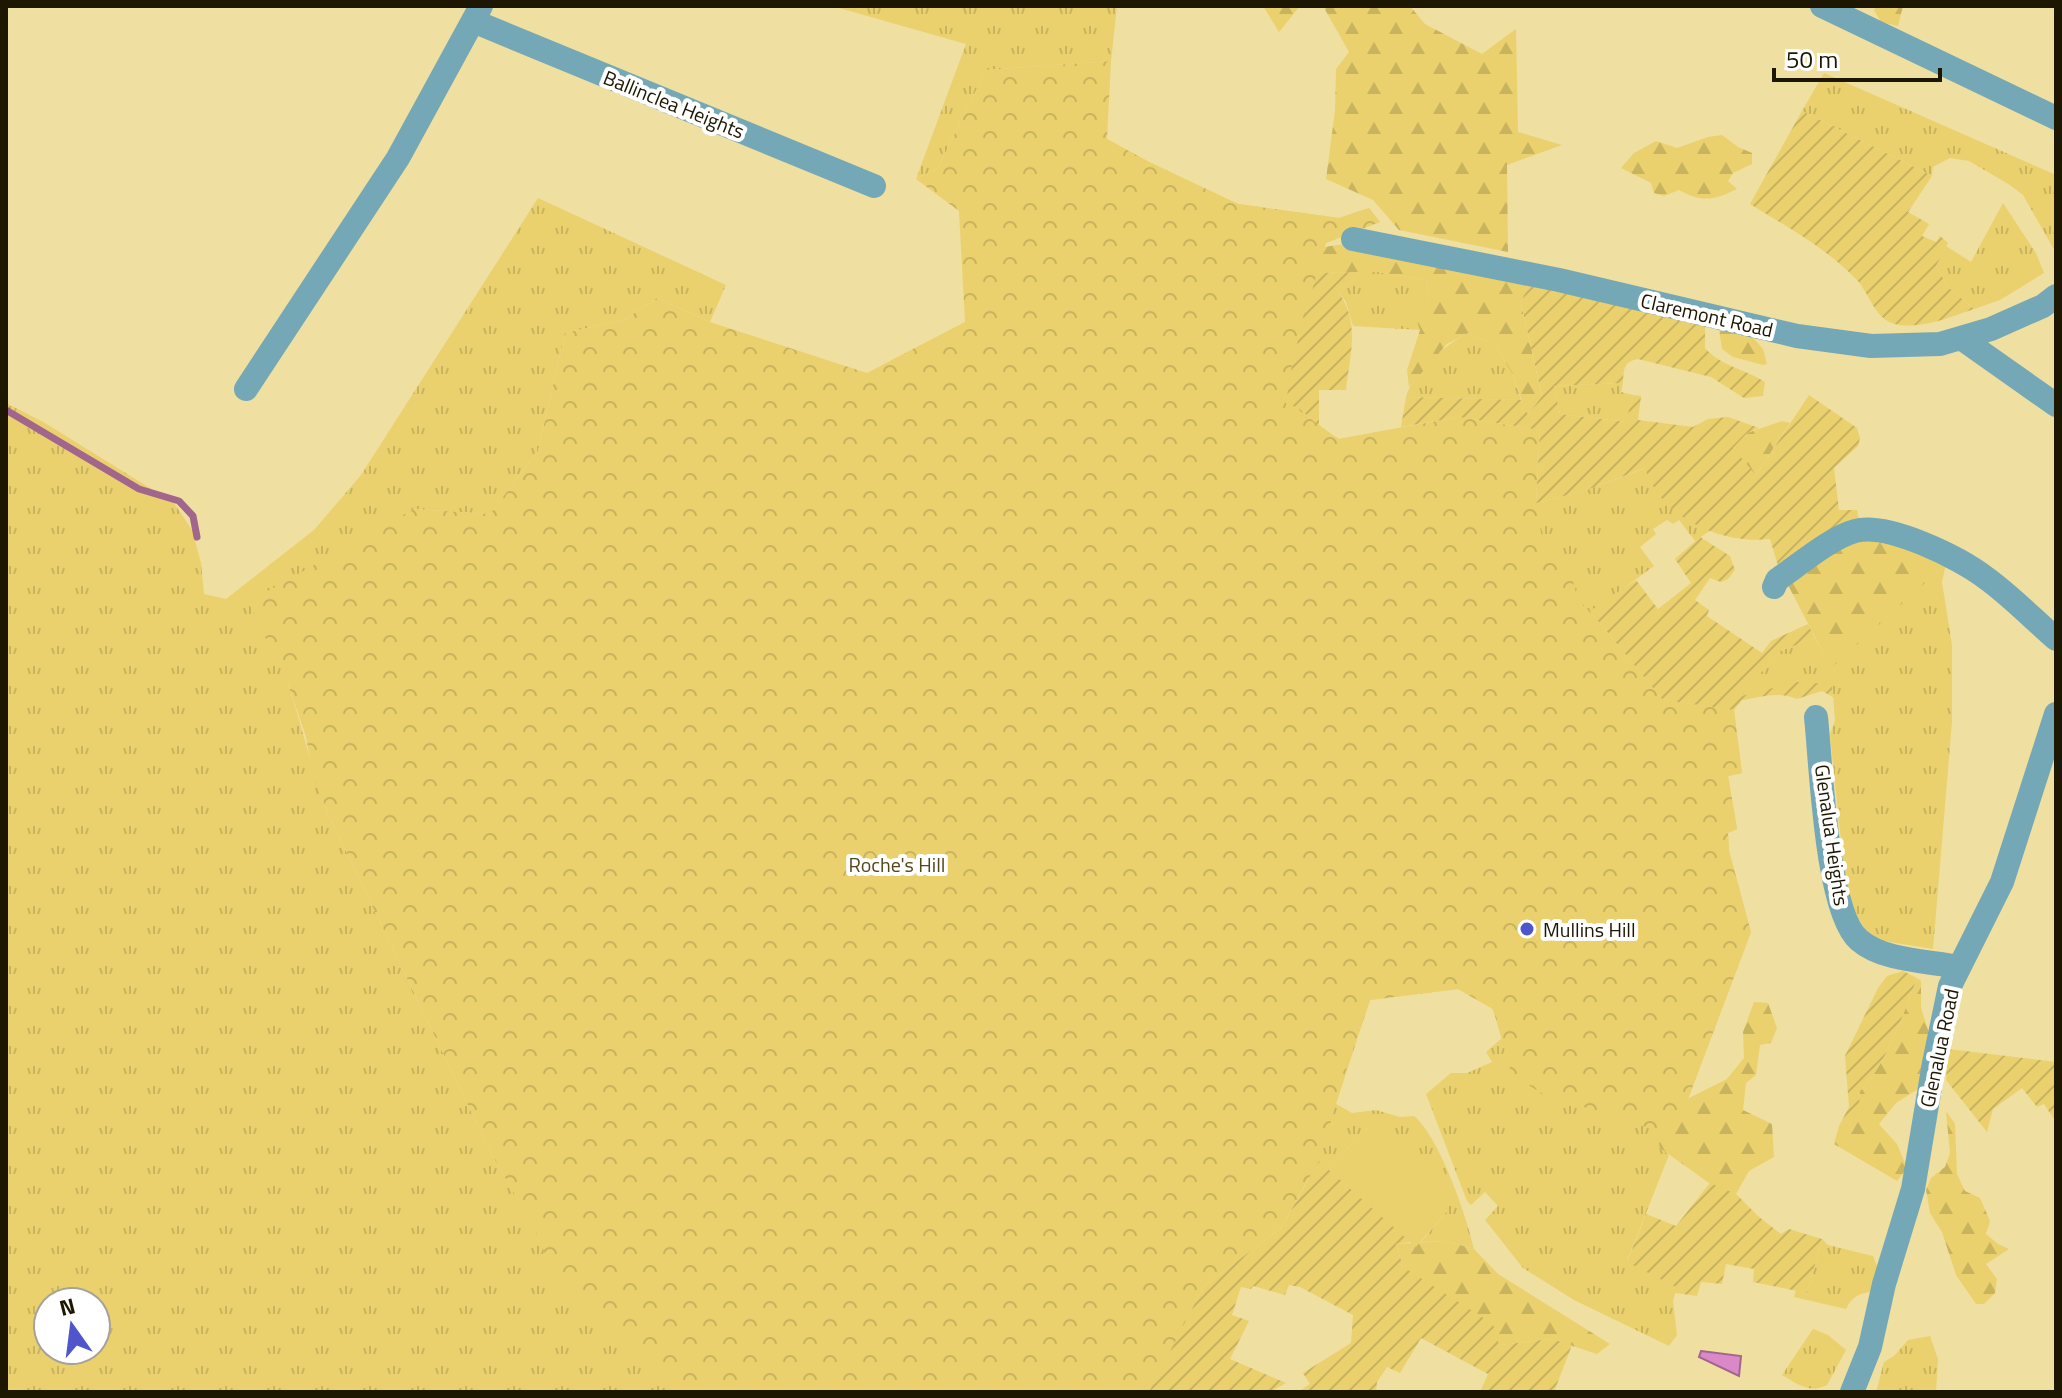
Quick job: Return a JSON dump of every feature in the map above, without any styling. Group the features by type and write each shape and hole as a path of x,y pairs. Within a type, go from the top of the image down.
{"street":[{"path":"1822,6 2056,118"},
{"name":"Ballinclea Heights","path":"246,389 398,158 477,14 874,186"},
{"name":"Claremont Road","path":"1353,239 1559,280 1797,336 1871,346 1940,344 1991,329 2043,306 2056,296"},
{"path":"1961,338 2056,405"},
{"path":"1774,587 1777,580 1837,540 1854,531 1876,530 1914,539 1985,577 2056,639"},
{"name":"Glenalua Road","path":"1852,1392 1870,1347 1884,1284 1913,1189 1945,1006 1959,967 2002,882 2056,714"},
{"name":"Glenalua Heights","path":"1816,717 1829,844 1842,913 1847,924 1859,940 1879,952 1959,967"}],"green space":[{"path":"832,6 1117,6 1111,61 986,70 938,168 916,179 966,44"},
{"path":"1263,6 1300,6 1279,32"},
{"path":"1323,6 1410,6 1425,24 1482,54 1516,29 1518,132 1562,145 1507,165 1508,252 1399,230 1373,200 1326,179 1335,111 1336,69 1349,52"},
{"path":"1876,6 1903,6 1898,26 1881,22 1874,10"},
{"name":"Roche's Hill","path":"1111,61 1107,139 1238,204 1339,218 1369,208 1380,222 1326,243 1293,358 1286,404 1339,439 1459,417 1540,430 1536,503 1542,538 1571,573 1577,597 1663,700 1734,710 1742,773 1728,776 1737,829 1728,833 1729,851 1751,932 1674,1136 1543,1094 1512,1075 1493,1009 1458,989 1370,1000 1320,1158 1281,1228 1204,1286 1150,1392 690,1392 669,1382 567,1288 551,1267 532,1224 491,1153 329,816 313,775 306,737 288,684 248,602 414,509 490,514 538,451 565,333 624,320 657,298 710,322 867,373 965,322 959,211 916,179 938,168 986,70"},
{"path":"1824,73 2056,175 2056,253 2023,195 1969,161 1950,158 1933,167 1932,176 1802,111"},
{"path":"1802,111 1932,176 1908,212 1929,224 1922,236 1936,242 1940,236 1948,243 1936,266 1948,287 1974,309 1925,324 1905,325 1888,321 1877,311 1861,285 1832,257 1750,204"},
{"path":"1722,135 1752,153 1752,164 1733,173 1728,181 1737,189 1722,196 1701,198 1679,190 1664,196 1654,193 1651,183 1621,168 1634,153 1656,141 1677,148"},
{"name":"Roche's Hill","path":"1107,139 1238,204 1339,218 1369,208 1380,222 1326,243 1293,358 1300,409 1321,428 1339,439 1459,417 1536,503 1584,491 1646,468 1656,489 1671,506 1711,530 1695,541 1679,520 1673,524 1667,520 1653,529 1656,534 1640,547 1654,566 1591,612 1663,700 1734,710 1742,773 1728,776 1737,829 1728,833 1729,851 1751,932 1674,1136 1660,1148 1669,1155 1627,1261 1677,1287 1673,1301 1677,1335 1669,1346 1574,1300 1523,1268 1485,1220 1498,1206 1485,1192 1471,1205 1467,1201 1426,1094 1451,1073 1467,1073 1492,1062 1486,1052 1502,1038 1493,1009 1458,989 1370,1000 1336,1104 1352,1113 1376,1110 1400,1117 1414,1116 1442,1158 1459,1198 1474,1249 1446,1241 1421,1242 1448,1210 1366,1127 1329,1170 810,1392 6,1392 6,403 45,423 174,503 192,530 201,563 204,594 226,599 314,530 361,475 538,198 726,285 710,322 657,298 624,320 565,333 538,451 490,514 414,509 288,684 329,816 491,1153 530,1220 940,363 892,360 966,322"},
{"path":"2003,203 2036,253 2044,273 2000,300 1974,309 1948,287 1936,266 1946,246 1971,262"},
{"path":"1345,244 1528,285 1521,303 1542,397 1527,416 1513,375 1496,346 1468,333 1447,344 1409,387 1407,370 1420,330 1414,313 1429,299 1426,280 1378,272 1317,273 1324,247"},
{"path":"1360,272 1426,280 1429,299 1420,330 1353,326 1346,302 1337,290"},
{"path":"1360,272 1337,290 1349,314 1352,338 1350,363 1346,390 1319,390 1319,426 1300,409 1286,403 1293,358 1317,273"},
{"path":"1528,285 1705,325 1705,348 1711,354 1765,382 1763,396 1744,398 1711,377 1638,359 1625,367 1623,383 1554,386 1560,414 1626,422 1633,395 1641,396 1638,420 1693,427 1708,419 1728,417 1759,428 1747,433 1733,448 1756,475 1809,395 1857,428 1860,438 1858,446 1834,468 1839,510 1857,510 1860,525 1779,569 1770,539 1732,537 1695,524 1664,501 1645,468 1584,491 1536,503 1540,430 1459,417 1401,427 1406,397 1521,400 1528,415 1542,396 1521,303"},
{"path":"1719,329 1749,333 1763,349 1767,364 1733,357 1722,349"},
{"path":"1468,333 1496,346 1513,375 1521,400 1406,397 1431,360"},
{"path":"1623,383 1621,392 1633,395 1627,422 1560,414 1554,386"},
{"path":"1782,421 1790,423 1754,474 1732,448 1747,433"},
{"path":"1866,535 1946,564 1831,668 1788,585 1839,543"},
{"path":"1700,537 1730,556 1735,570 1721,582 1710,578 1695,600 1709,610 1707,616 1762,653 1771,641 1808,624 1815,638 1780,651 1741,696 1797,682 1832,684 1833,697 1822,691 1797,699 1783,695 1763,696 1742,700 1734,710 1663,700 1590,611 1636,580 1658,609 1691,583 1675,559"},
{"path":"1946,564 1942,582 1952,645 1952,722 1933,949 1871,939 1847,900 1830,735 1835,720 1832,684 1740,696 1780,651 1815,638 1831,667"},
{"path":"1903,971 1917,978 1900,1022 1878,1068 1860,1091 1858,1117 1839,1126 1849,1107 1845,1056 1878,988 1887,976"},
{"path":"1917,978 1921,981 1921,1008 1929,1033 1918,1089 1896,1103 1879,1124 1897,1144 1907,1168 1897,1181 1834,1144 1839,1126 1857,1117 1860,1091 1886,1053"},
{"path":"1754,1002 1768,1003 1777,1028 1771,1043 1760,1045 1756,1075 1746,1083 1743,1110 1772,1124 1774,1157 1749,1171 1736,1194 1716,1188 1660,1148 1656,1130 1674,1135 1687,1099 1727,1079 1744,1058 1743,1032"},
{"path":"1948,1049 2056,1062 2056,1122 2044,1104 2037,1107 2022,1088 1993,1109 1987,1132 1946,1080"},
{"path":"1946,1111 1955,1124 1957,1174 1965,1191 1980,1198 1990,1221 1986,1234 2009,1249 1986,1264 1997,1279 1995,1293 1984,1304 1976,1304 1956,1275 1942,1232 1930,1213 1926,1190 1931,1178 1945,1167 1950,1153"},
{"path":"1366,1127 1448,1201 1448,1210 1416,1247 1329,1170"},
{"path":"1319,1161 1411,1242 1396,1244 1403,1267 1493,1324 1499,1345 1551,1339 1572,1345 1554,1392 1480,1392 1488,1374 1421,1338 1400,1373 1387,1367 1377,1382 1376,1392 1298,1392 1310,1384 1303,1373 1351,1343 1353,1315 1300,1287 1289,1285 1285,1295 1253,1286 1251,1289 1241,1287 1232,1315 1249,1321 1230,1359 1286,1383 1270,1392 1149,1392 1204,1286 1281,1228"},
{"path":"1710,1183 1736,1194 1781,1234 1789,1229 1822,1239 1807,1293 1753,1282 1754,1269 1726,1264 1722,1284 1701,1282 1697,1296 1675,1293 1676,1287 1627,1262 1646,1214 1676,1226"},
{"path":"1822,1239 1828,1245 1873,1256 1878,1268 1875,1292 1858,1296 1846,1309 1794,1297 1796,1290 1807,1293"},
{"path":"1446,1241 1474,1249 1498,1274 1610,1344 1597,1354 1551,1339 1499,1345 1403,1267 1396,1244"},
{"path":"1813,1329 1828,1335 1846,1350 1827,1385 1821,1388 1804,1387 1782,1375"},
{"path":"1930,1336 1938,1359 1936,1392 1876,1392 1884,1362 1908,1340"}],"shaded area":[{"path":"1701,1351 1741,1356 1739,1376 1699,1357"}],"waterway":[{"path":"6,410 139,489 179,501 193,516 197,537"}],"place":[{"name":"Mullins Hill","path":"1527,929"}]}
